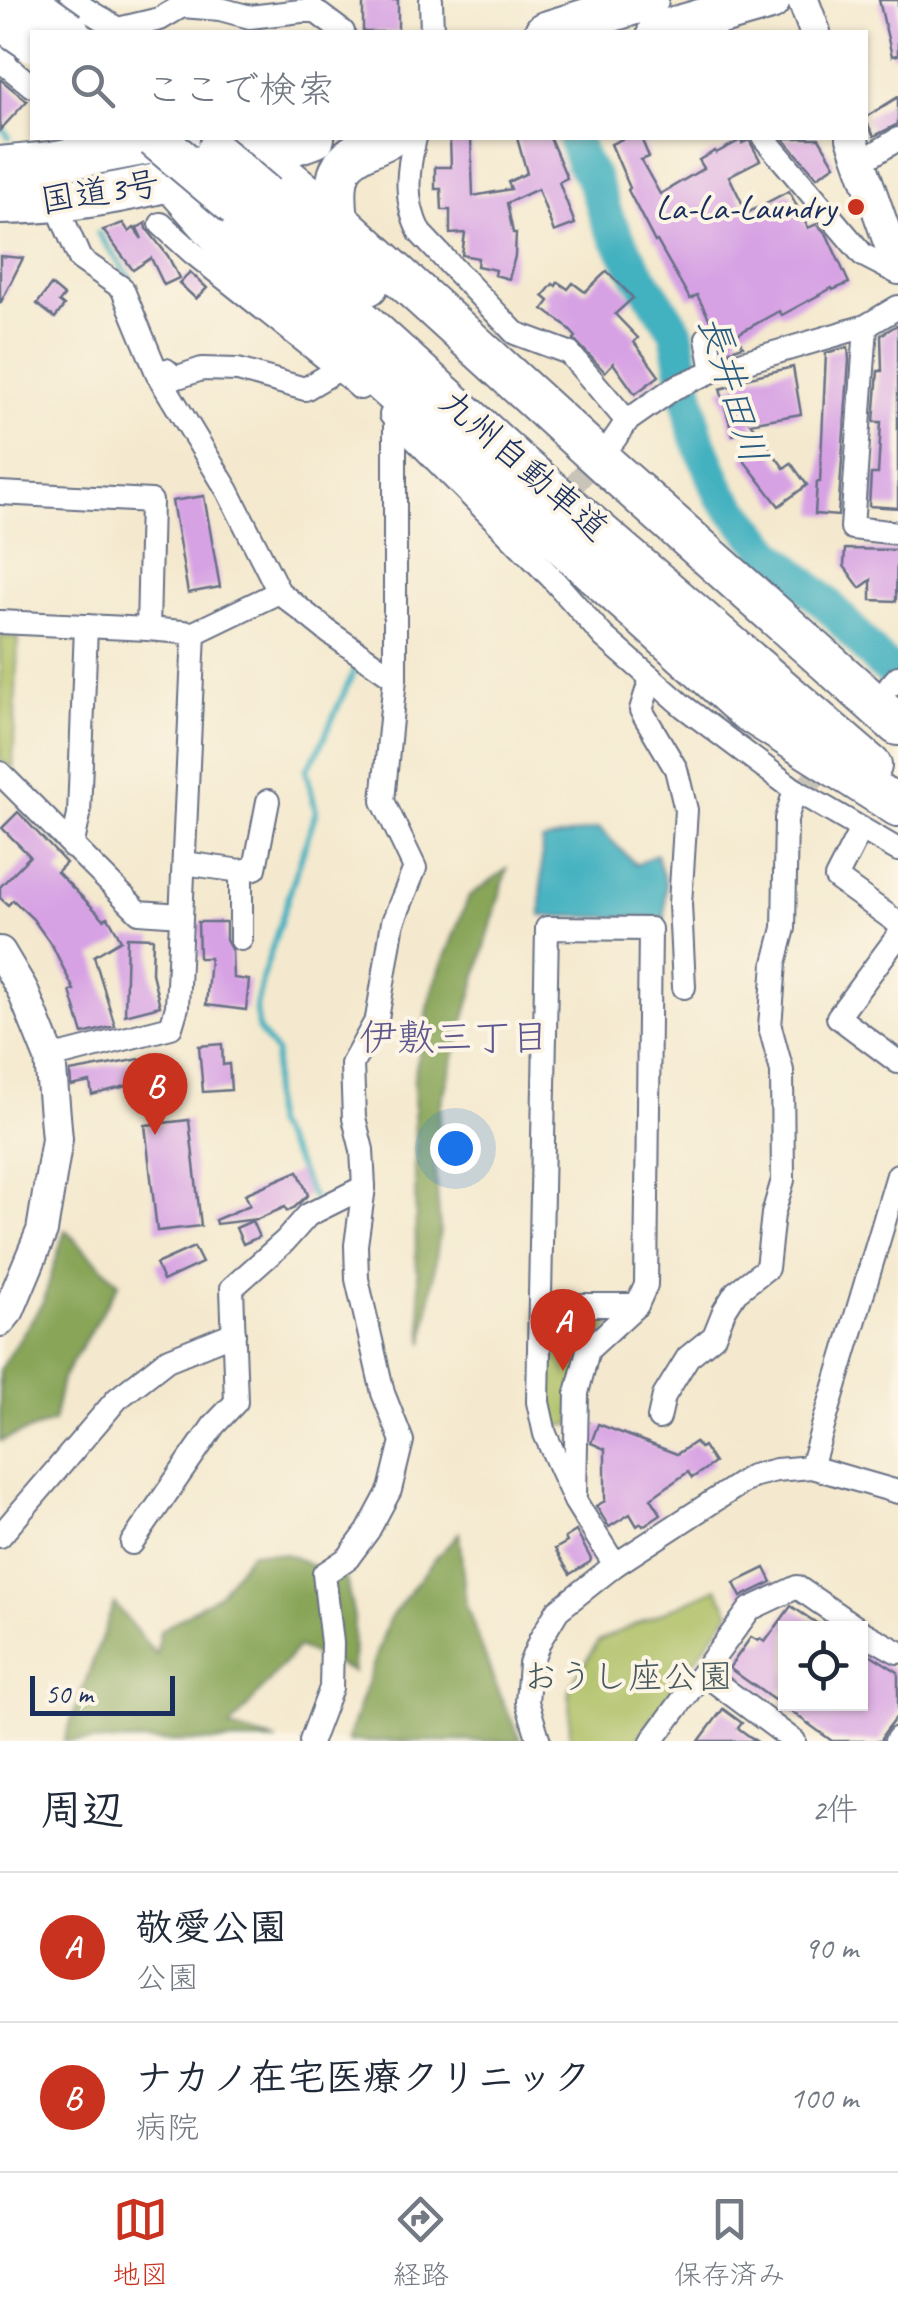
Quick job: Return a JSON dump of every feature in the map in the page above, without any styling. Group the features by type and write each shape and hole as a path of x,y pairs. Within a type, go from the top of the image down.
{"highway":[{"path":"24,0 66,30"},
{"path":"550,30 648,0"},
{"path":"673,30 733,22 770,0"},
{"path":"0,19 30,41"},
{"name":"九州自動車道","path":"158,140 251,202 898,741"},
{"name":"国道3号","path":"0,167 52,162 166,140"},
{"path":"176,140 170,162 172,182 218,235 745,709 898,806"},
{"name":"九州自動車道","path":"200,140 251,202 522,466 898,787"},
{"name":"国道3号","path":"0,204 118,193 172,182 249,146 298,140"},
{"path":"338,220 334,191 343,167 351,154 383,140"},
{"path":"249,146 338,220 611,469 894,692"}],"street":[{"path":"30,84 0,58 61,0"},
{"path":"71,0 120,30 160,19 182,6 250,17 301,10 315,12 340,30"},
{"path":"431,0 432,30"},
{"path":"803,0 814,30"},
{"path":"898,139 856,150 898,270"},
{"path":"415,140 408,201 420,234 515,333 569,353 621,430 674,388 713,372 866,326 898,307"},
{"path":"766,140 862,255 898,270"},
{"path":"54,201 80,259 122,288 158,374 228,490 279,592 395,678"},
{"path":"161,224 395,418 522,541 604,637 683,706 794,790 898,850"},
{"path":"866,326 852,528 898,534"},
{"path":"707,338 713,372"},
{"path":"158,374 166,370 175,378 202,369 238,370 305,389 338,369"},
{"path":"311,1741 331,1688 332,1643 324,1574 348,1558 368,1531 390,1490 402,1441 382,1393 357,1279 356,1245 364,1187 362,1150 354,1118 352,1064 377,1019 393,922 415,868 383,801 395,678 395,418"},
{"path":"0,493 151,501 148,629"},
{"path":"0,622 194,634 279,592"},
{"path":"72,847 78,815 86,626"},
{"path":"50,1058 172,1027 177,1007 194,634"},
{"path":"651,678 641,710 676,769 686,810 680,904 684,987"},
{"path":"0,773 139,912 182,915"},
{"path":"658,1418 664,1396 688,1357 714,1336 736,1292 767,1268 773,1214 783,1180 782,1071 770,1027 775,963 784,928 786,818 794,790"},
{"path":"184,863 241,872 256,868 268,802"},
{"path":"861,830 836,878 898,923"},
{"path":"241,872 241,939"},
{"path":"575,1501 577,1393 588,1350 637,1305 646,1285 650,929 547,928 538,1402 545,1434 575,1501 615,1565"},
{"path":"898,936 838,1017 898,1062"},
{"path":"0,952 22,989 50,1058 57,1139 42,1231 9,1310 0,1321"},
{"path":"812,1467 898,1175"},
{"path":"132,1544 214,1425 236,1402 232,1288 308,1215 364,1187"},
{"path":"541,1305 637,1305"},
{"path":"0,1536 117,1399 167,1360 234,1333"},
{"path":"539,1741 526,1702 530,1664 540,1640 558,1610 615,1565 752,1476 812,1467 898,1492"},
{"path":"652,1741 750,1609 798,1587 846,1621"},
{"path":"868,1635 898,1652"},
{"path":"702,1673 794,1741"}],"green space":[{"path":"0,636 18,637 13,771 0,759"},
{"path":"507,869 441,1103 435,1168 440,1229 424,1344 416,1256 414,1077 432,990 469,896"},
{"path":"65,1230 119,1283 62,1379 53,1422 0,1441 0,1369 43,1302"},
{"path":"556,1313 623,1315 585,1350 571,1425 552,1426 548,1402 548,1322"},
{"path":"459,1533 466,1605 521,1741 347,1741 389,1619"},
{"path":"251,1552 286,1554 346,1579 354,1618 353,1672 298,1647 230,1728 277,1741 64,1741 114,1603 156,1655 160,1631 220,1593"},
{"name":"おうし座公園","path":"717,1588 730,1612 636,1741 570,1741 569,1689 598,1641"}],"water":[{"path":"599,828 636,865 656,854 666,884 665,918 541,916 542,841"}],"building":[{"path":"363,0 398,0 398,30 363,30"},
{"path":"879,0 898,0 898,55 892,56"},
{"path":"0,79 27,101 0,130"},
{"path":"898,97 898,124 874,136 868,116"},
{"path":"450,140 471,140 473,196 511,189 508,182 527,173 518,140 551,140 567,178 559,182 575,224 554,232 538,189 507,203 516,233 515,256 509,279 495,275 496,270 477,266 478,258 462,255 465,233 450,234 450,210 442,210 441,189 435,189 435,167 451,167"},
{"path":"642,140 649,157 641,160 660,194 704,168 699,160 749,140 760,160 729,176 747,213 789,191 808,228 817,224 827,235 849,283 782,315 779,311 736,335 743,346 725,352 719,329 712,324 697,295 690,299 655,242 628,190 611,144"},
{"path":"785,140 820,140 835,165 817,177"},
{"path":"123,223 129,232 134,228 142,239 137,228 146,223 179,278 164,285 151,258 133,270 103,230"},
{"path":"0,256 23,258 0,304"},
{"path":"607,271 633,298 615,314 638,338 634,342 659,376 635,394 613,363 605,372 564,324 543,309 549,301 543,296 553,284 558,282 568,289 573,283 585,292"},
{"path":"190,272 207,288 196,299 179,283"},
{"path":"51,285 64,296 59,302 64,306 55,318 37,304"},
{"path":"898,325 898,508 869,506 871,474 878,474 881,422 874,422 878,371 882,371 881,335"},
{"path":"848,347 838,516 815,514 826,353"},
{"path":"793,367 801,414 750,423 755,429 733,435 720,389 739,384 737,380"},
{"path":"764,441 784,468 791,463 807,485 779,506 742,458"},
{"path":"204,496 220,587 188,593 172,501"},
{"path":"845,549 897,550 896,601 871,600 871,580 860,588 844,566"},
{"path":"18,812 66,863 57,872 104,919 108,917 121,940 94,956 115,1026 83,1034 70,991 74,990 53,947 13,900 8,905 0,898 0,887 30,856 2,828"},
{"path":"198,922 226,922 233,978 249,980 246,1010 206,1005 210,958 199,958"},
{"path":"127,937 153,938 152,973 160,1006 125,1015"},
{"path":"222,1044 223,1065 229,1064 231,1090 203,1092 199,1046"},
{"path":"140,1059 145,1081 92,1095 90,1082 71,1086 70,1072"},
{"path":"189,1120 201,1226 157,1231 145,1125"},
{"path":"298,1171 308,1195 295,1207 287,1211 285,1207 258,1219 216,1224 215,1220 250,1205 245,1194"},
{"path":"252,1221 259,1237 243,1244 236,1228"},
{"path":"194,1247 202,1263 163,1281 156,1264"},
{"path":"598,1424 677,1454 695,1442 700,1448 703,1446 714,1463 692,1478 688,1472 651,1498 661,1514 643,1526 637,1526 630,1514 609,1527 596,1506 605,1501 605,1449 591,1443"},
{"path":"576,1531 591,1559 570,1574 555,1549"},
{"path":"765,1568 772,1582 741,1597 734,1583"},
{"path":"791,1606 814,1621 780,1621"},
{"path":"778,1624 778,1694 774,1700 729,1668 751,1637 765,1642"},
{"path":"868,1653 898,1672 898,1715 881,1741 832,1741 791,1711 868,1711"},
{"path":"723,1709 742,1723 738,1728 756,1741 699,1741"}],"waterway":[{"path":"0,125 9,137"},
{"name":"長井田川","path":"575,140 608,221 676,331 695,432 721,495 770,553 898,676"},
{"path":"98,233 130,278"},
{"path":"313,1198 273,1124 276,1053 258,1029 256,1007 316,811 306,770 357,664"}],"tunnel":[{"path":"553,508 605,450"},
{"path":"801,794 881,696"}],"place":[{"name":"La-La-Laundry","path":"856,207"},
{"name":"ナカノ在宅医療クリニック","path":"155,1135"},
{"name":"敬愛公園","path":"563,1371"}],"district":[{"name":"伊敷三丁目","path":"454,1037"}]}
